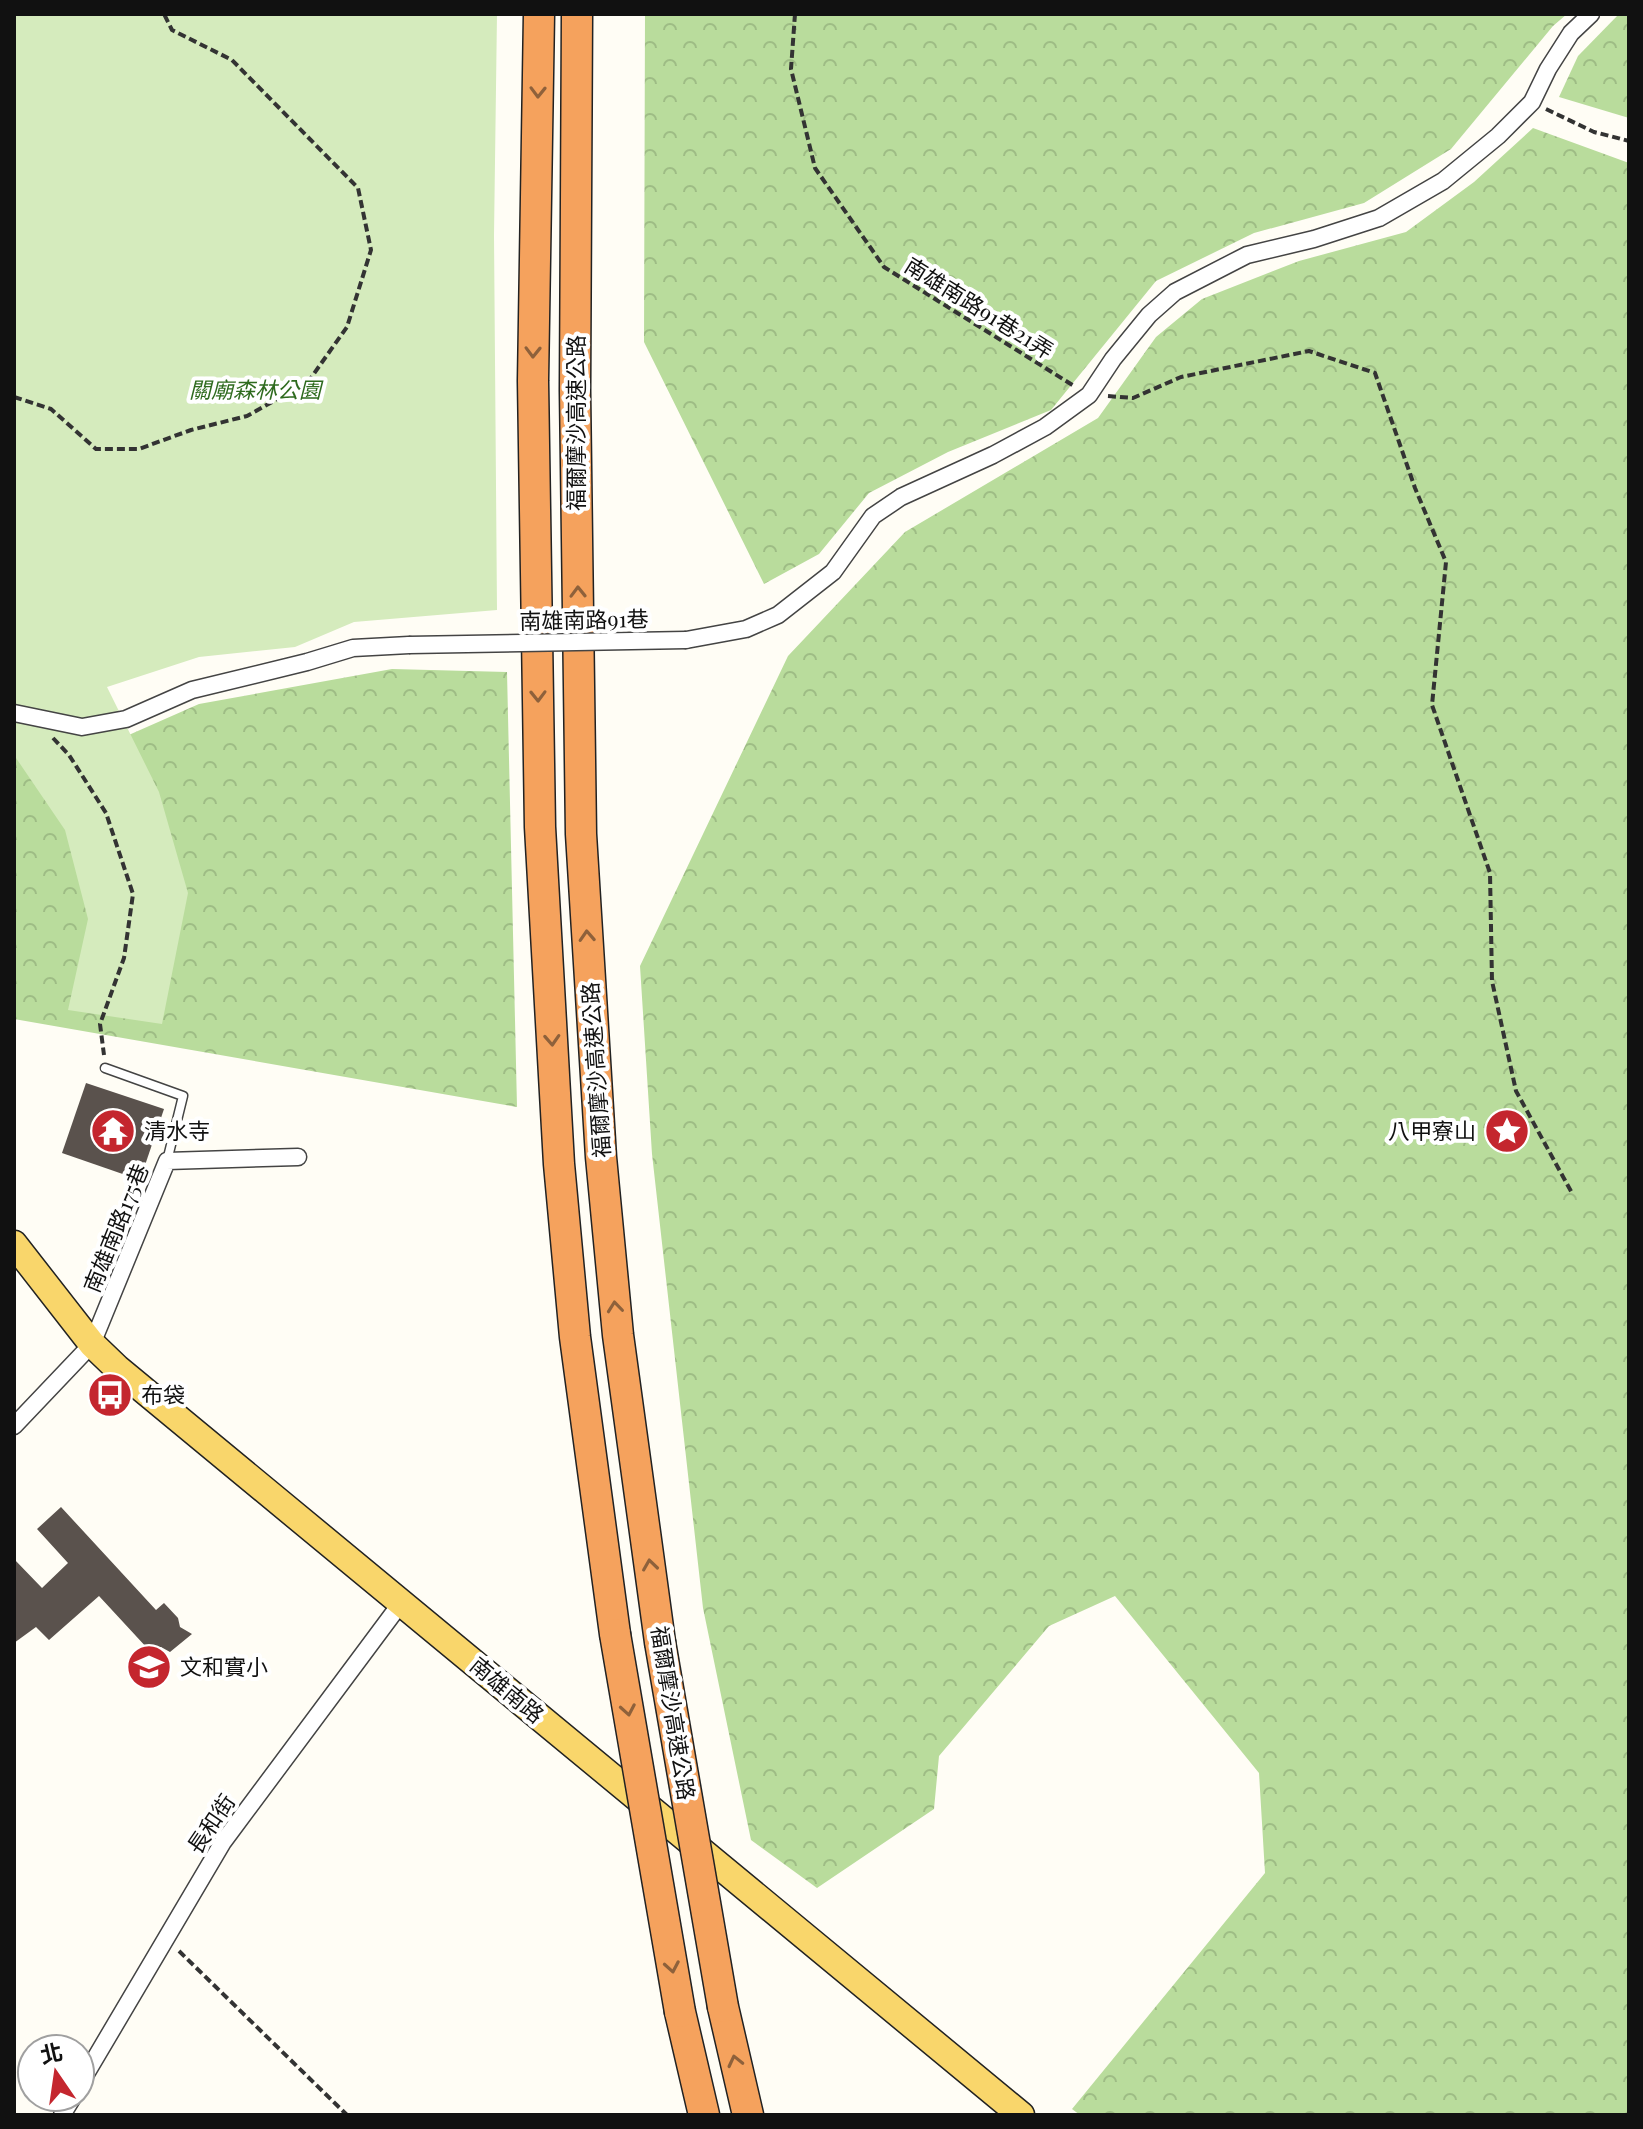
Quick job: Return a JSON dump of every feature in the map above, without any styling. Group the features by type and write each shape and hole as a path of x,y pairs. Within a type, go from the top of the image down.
{"highway":[{"name":"福爾摩沙高速公路","path":"539,14 533,381 540,827 560,1180 575,1337 615,1634 680,2012 704,2115"},
{"name":"福爾摩沙高速公路","path":"577,14 575,391 581,834 601,1157 618,1335 660,1642 723,2007 748,2115"}],"main road":[{"name":"南雄南路","path":"14,1244 92,1344 117,1368 1021,2115"}],"street":[{"path":"1089,395 1149,315 1175,292 1247,255 1314,239 1379,218 1443,181 1498,136 1532,102 1571,33 1591,14"},
{"name":"南雄南路91巷","path":"14,713 82,727 126,719 192,690 353,648 686,640 746,629 778,615 833,572 873,516 901,497 993,455 1045,427 1089,395"},
{"name":"南雄南路175巷","path":"92,1344 167,1161 298,1157"},
{"path":"14,1426 92,1344"},
{"name":"長和街","path":"96,2057 223,1842 401,1603"}],"lane":[{"path":"105,1068 183,1096 167,1161"}],"path":[{"path":"14,397 51,409 96,449 139,449 191,430 247,416 308,382 347,327 371,250 358,188 232,60 172,30 164,14"},
{"name":"南雄南路91巷21弄","path":"795,14 791,69 815,168 884,267 1089,395"},
{"path":"1532,102 1594,132 1629,141"},
{"path":"1089,395 1133,398 1181,377 1309,351 1375,373 1415,488 1446,562 1432,705 1490,873 1492,981 1516,1091 1572,1193"},
{"path":"35,719 69,755 106,813 133,894 124,958 100,1024 105,1068"},
{"path":"166,1938 347,2115"}],"green space":[{"name":"關廟森林公園","path":"14,14 497,14 494,235 497,610 354,622 295,647 199,657 107,687 159,792 188,893 162,1024 68,1010 88,919 65,830 14,755"},
{"path":"645,14 1567,14 1553,26 1451,149 1364,203 1254,233 1156,281 1051,410 948,452 869,493 819,554 764,584 644,342"},
{"path":"1619,14 1629,14 1629,118 1559,97 1578,56"},
{"path":"1533,128 1629,163 1629,2115 1080,2115 1072,2109 1265,1873 1259,1773 1115,1596 1049,1626 939,1756 934,1809 817,1888 751,1840 703,1608 652,1154 640,966 788,656 905,532 1098,418 1156,337 1202,299 1299,261 1406,232 1474,182"},
{"path":"392,669 507,672 517,1107 14,1019 14,736 82,749 131,734 199,704"}],"building":[{"name":"清水寺","path":"86,1083 164,1109 140,1180 62,1153"},
{"path":"61,1507 156,1610 164,1603 178,1618 180,1627 192,1634 170,1652 161,1647 148,1649 99,1596 49,1640 36,1627 14,1643 14,1559 42,1588 68,1563 37,1529"}],"place":[{"name":"清水寺","path":"113,1131"},
{"name":"八甲寮山","path":"1507,1131"},
{"name":"布袋","path":"110,1395"},
{"name":"文和實小","path":"149,1667"}]}
